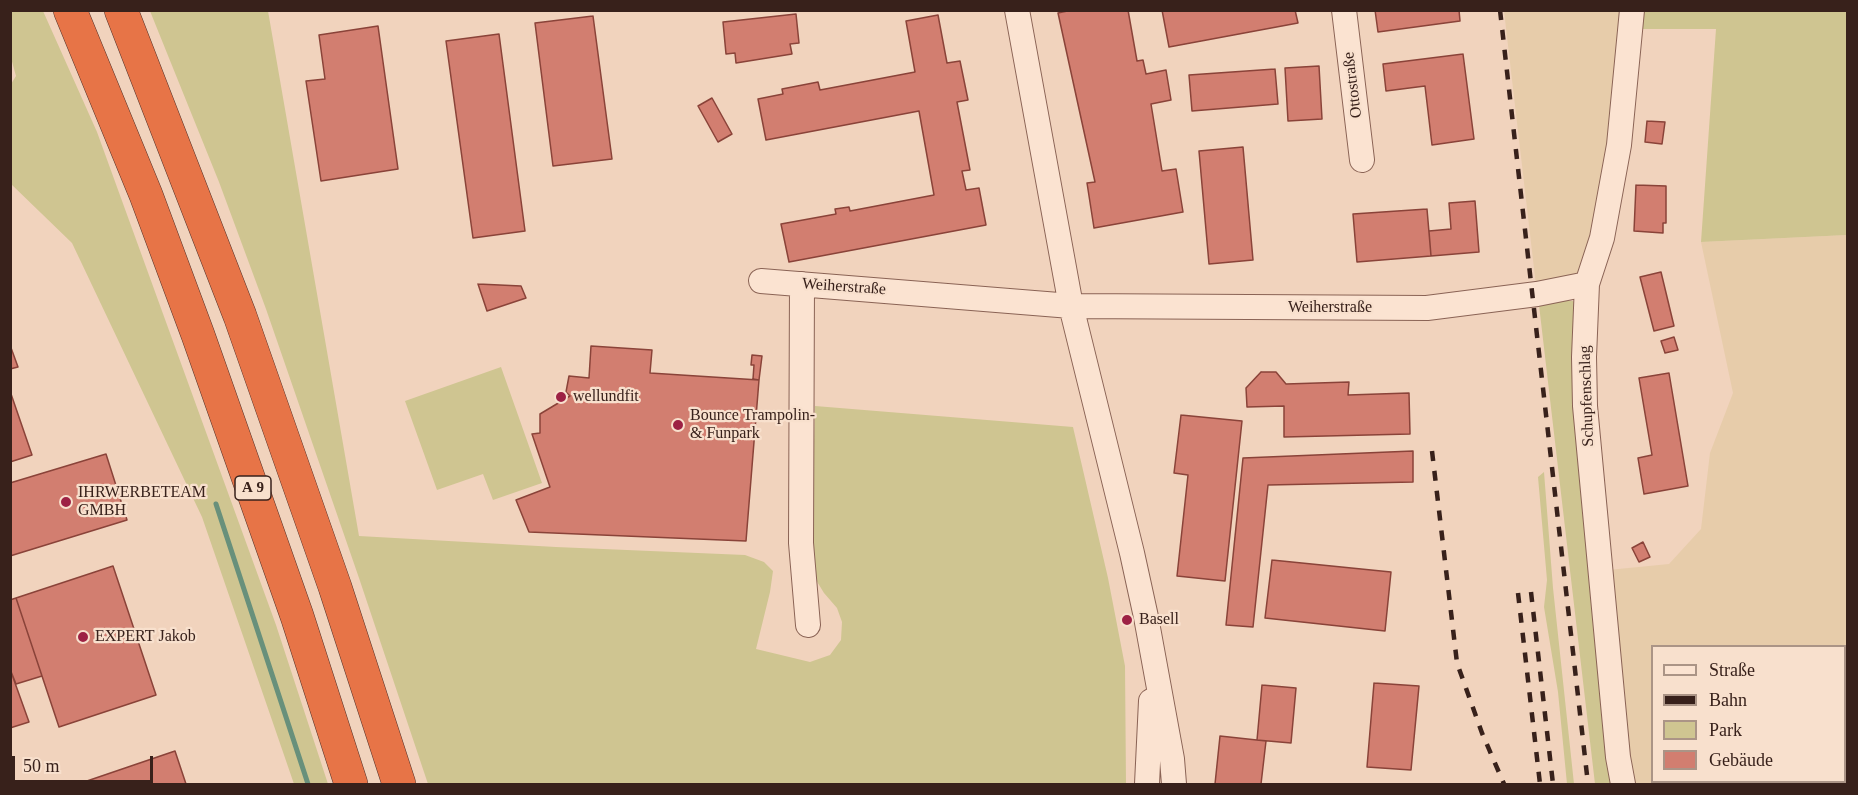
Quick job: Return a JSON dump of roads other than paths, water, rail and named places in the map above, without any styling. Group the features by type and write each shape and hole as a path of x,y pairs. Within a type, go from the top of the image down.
{"highway":[{"name":"A 9","path":"70,10 146,195 194,324 297,616 351,784"},
{"name":"A 9","path":"122,10 244,327 335,587 399,784"}],"street":[{"path":"1017,10 1071,306 1132,553 1172,759 1174,784"},
{"name":"Ottostraße","path":"1344,10 1362,160"},
{"name":"Schupfenschlag","path":"1623,784 1618,757 1584,406 1587,284 1602,238 1619,145 1632,10"},
{"name":"Weiherstraße","path":"761,281 1071,306 1427,308 1532,295 1587,284"},
{"path":"802,284 801,543 808,625"},
{"path":"1147,784 1152,650"}],"waterway":[{"path":"216,504 308,784"}],"railway":[{"path":"1500,10 1588,784"},
{"path":"1432,451 1457,663 1482,733 1504,784"},
{"path":"1531,592 1553,784"},
{"path":"1518,593 1540,784"}],"place":[{"name":"wellundfit","path":"561,397"},
{"name":"Bounce Trampolin- & Funpark","path":"678,425"},
{"name":"IHRWERBETEAM GMBH","path":"66,502"},
{"name":"Basell","path":"1127,620"},
{"name":"EXPERT Jakob","path":"83,637"}]}
